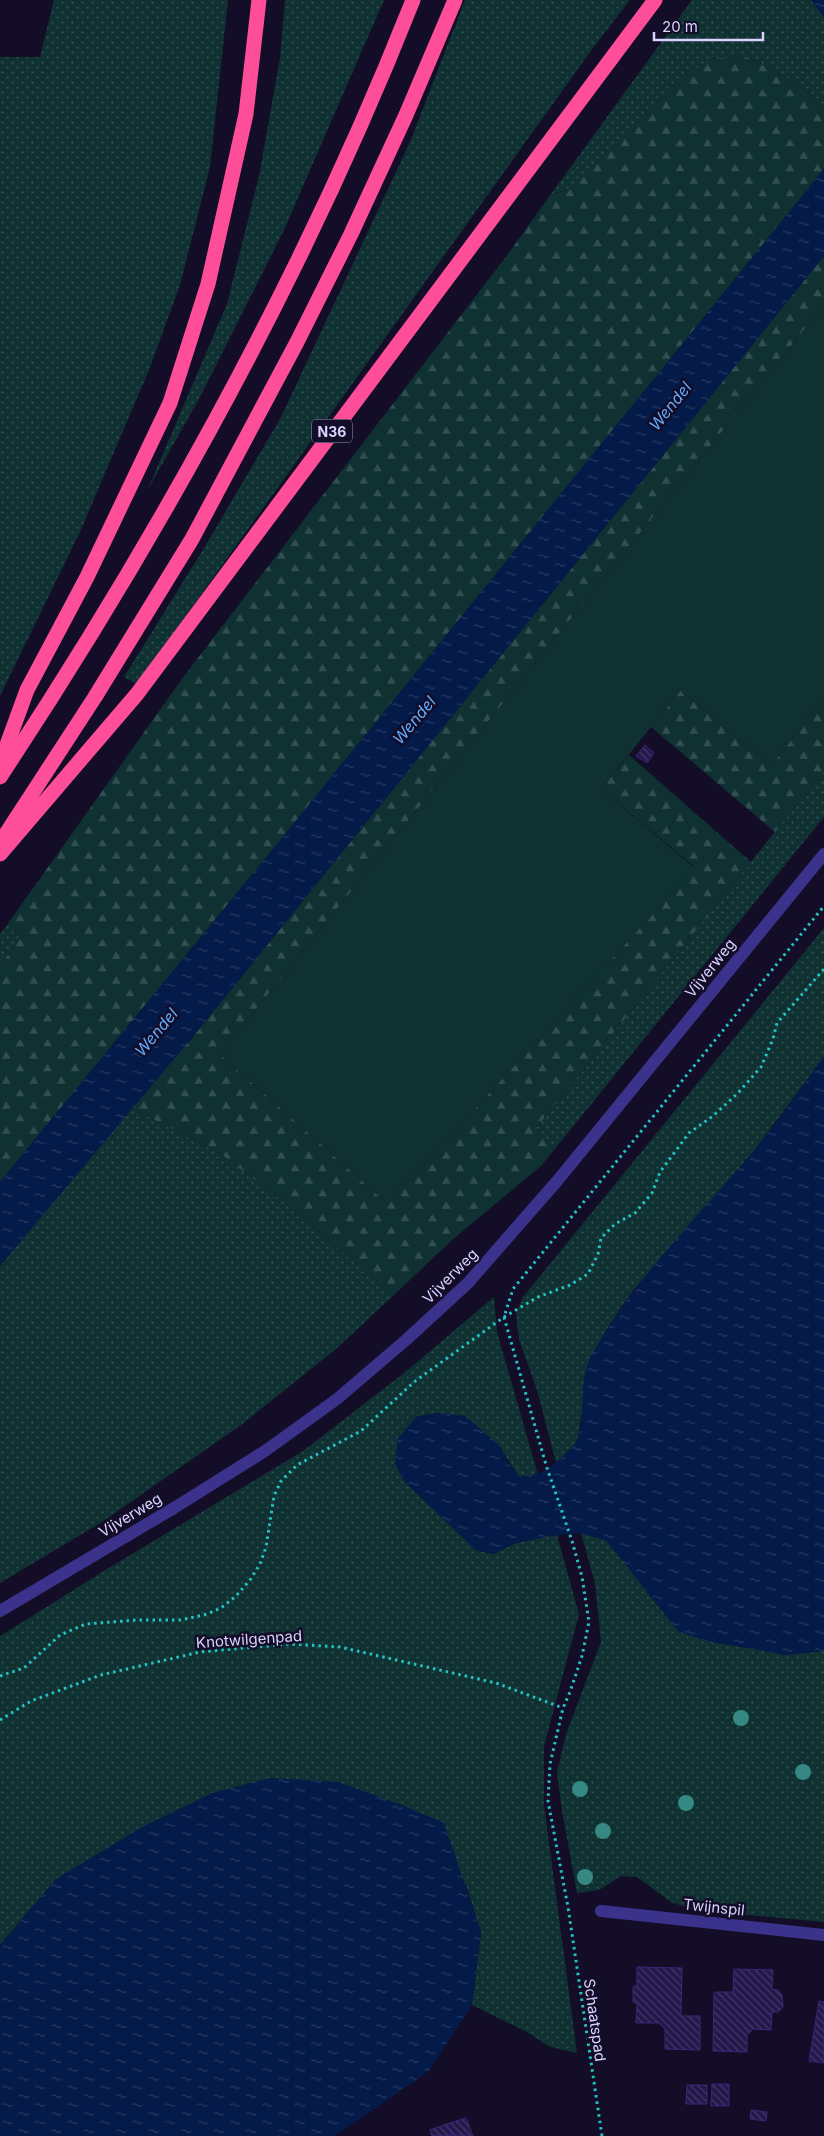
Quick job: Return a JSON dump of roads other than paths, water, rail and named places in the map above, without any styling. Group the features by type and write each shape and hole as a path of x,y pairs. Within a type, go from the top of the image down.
{"highway":[{"path":"0,764 27,690 87,577 170,403 208,284 246,114 259,0"},
{"path":"0,777 96,627 173,495 273,314 345,163 413,0"},
{"path":"0,843 95,697 192,539 297,342 351,234 406,115 455,0"},
{"name":"N36","path":"0,854 137,694 654,0"}],"street":[{"name":"Vijverweg","path":"0,1611 174,1508 265,1451 337,1399 406,1340 468,1283 558,1180 824,854"},
{"name":"Twijnspil","path":"601,1911 824,1935"}],"water":[{"path":"811,0 824,0 824,17"},
{"name":"Wendel","path":"824,169 824,256 196,1033 0,1266 0,1182 282,838"},
{"path":"824,1057 824,1651 786,1655 706,1641 678,1631 607,1541 581,1533 557,1535 516,1543 493,1554 476,1550 404,1481 395,1463 398,1438 416,1417 435,1413 465,1416 500,1446 508,1463 519,1477 543,1472 557,1462 573,1447 577,1440 580,1430 583,1386 587,1365 608,1327 666,1251 761,1142"},
{"path":"271,1778 338,1782 402,1805 444,1823 481,1932 472,2005 429,2071 335,2136 0,2136 0,1945 56,1879 142,1827 212,1793"}]}
